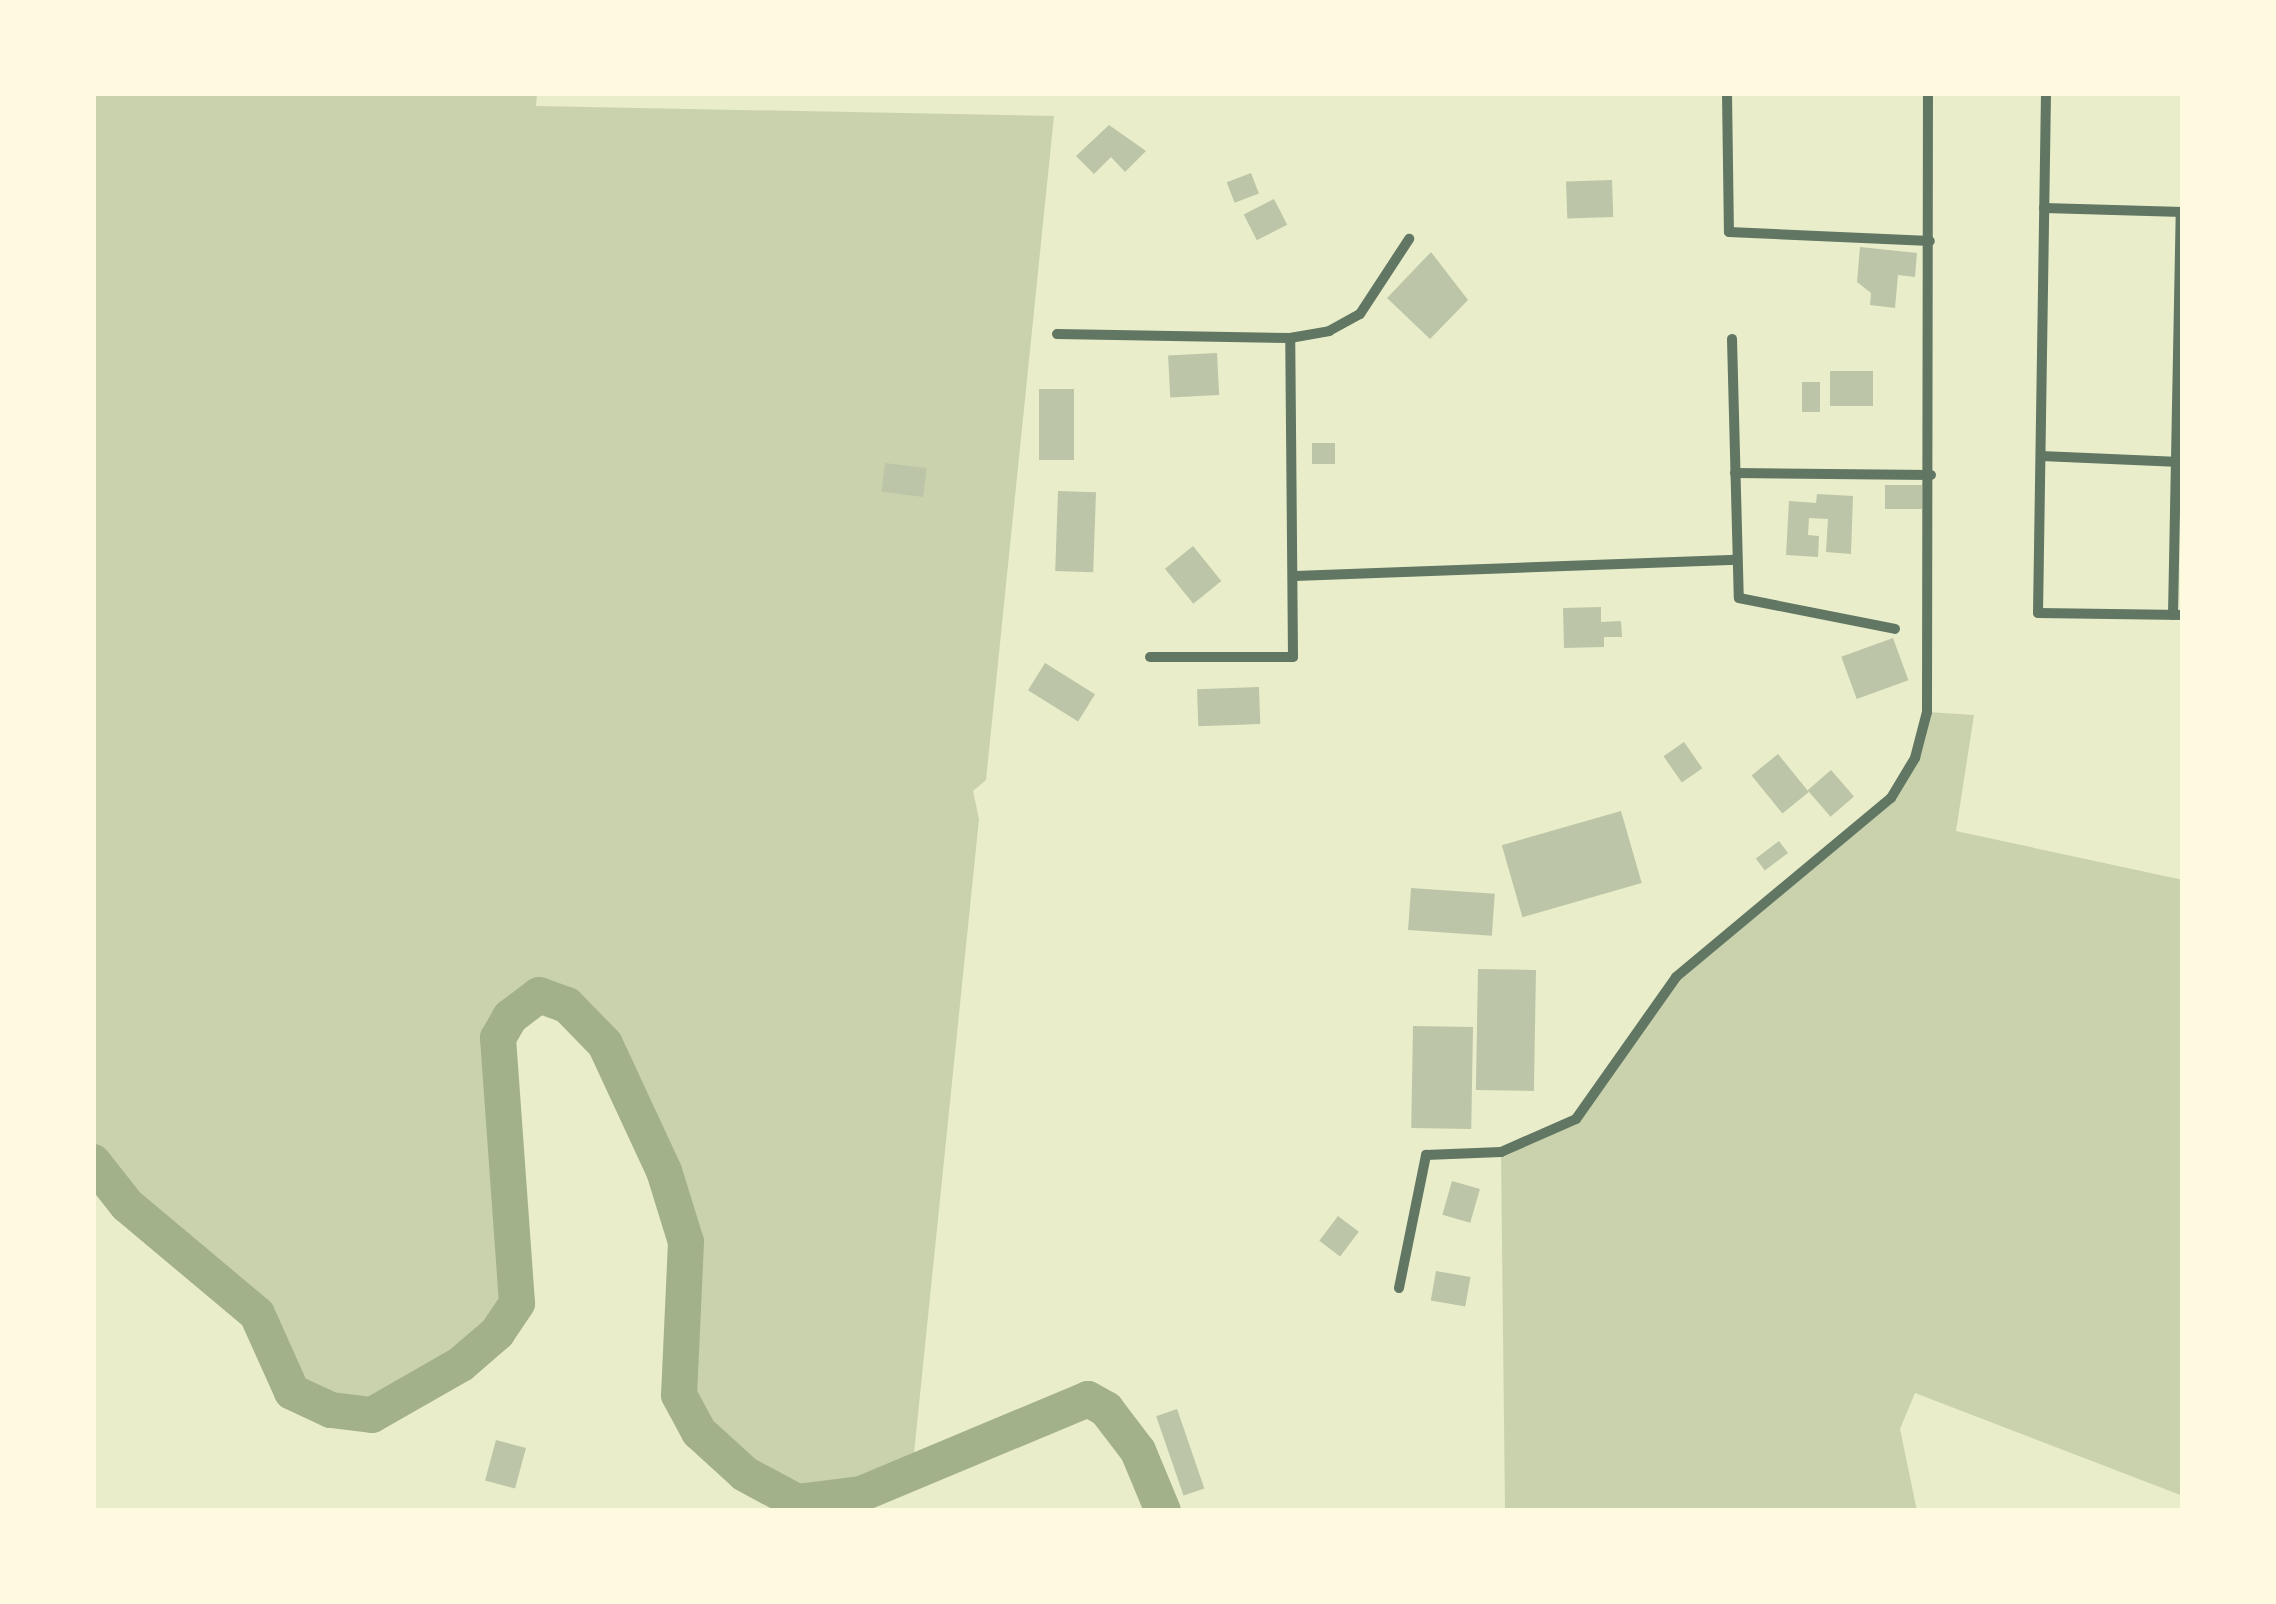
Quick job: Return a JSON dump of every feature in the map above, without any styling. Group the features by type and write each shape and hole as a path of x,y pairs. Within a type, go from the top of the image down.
{"street":[{"path":"1727,93 1729,232 1930,241"},
{"path":"1400,1288 1426,1155 1501,1152 1576,1119 1676,977 1892,798 1915,758 1927,712 1931,475 1928,93"},
{"path":"2044,208 2182,212 2178,615 2038,613 2041,456 2044,208 2046,93"},
{"path":"1058,334 1290,338 1329,331 1360,314 1409,239"},
{"path":"1150,657 1293,657 1290,338"},
{"path":"1732,339 1739,598 1895,629"},
{"path":"2041,456 2180,462"},
{"path":"1736,473 1931,475"},
{"path":"1295,576 1737,560"}],"green space":[{"path":"93,93 537,93 536,106 1054,116 986,780 973,791 979,819 912,1473 861,1494 797,1502 745,1474 699,1432 679,1395 686,1242 664,1171 605,1044 567,1005 539,995 510,1017 498,1038 517,1303 497,1333 461,1364 372,1415 331,1410 292,1392 257,1314 127,1205 93,1162"},
{"path":"1927,712 1974,715 1956,831 2183,880 2183,1496 1915,1393 1900,1429 1917,1511 1505,1511 1501,1152 1576,1119 1676,977 1891,798 1915,758"}],"building":[{"path":"1109,125 1146,151 1125,172 1111,157 1094,174 1076,156"},
{"path":"1251,173 1259,194 1235,203 1227,182"},
{"path":"1612,180 1613,217 1567,219 1566,182"},
{"path":"1274,199 1287,225 1257,240 1244,214"},
{"path":"1860,247 1917,253 1915,277 1898,275 1895,308 1870,305 1871,293 1857,282"},
{"path":"1431,252 1468,300 1430,339 1387,298"},
{"path":"1217,353 1219,395 1170,398 1168,356"},
{"path":"1830,371 1873,371 1873,406 1830,406"},
{"path":"1802,382 1820,382 1820,412 1802,412"},
{"path":"1039,389 1074,389 1074,460 1039,460"},
{"path":"1312,443 1335,443 1335,464 1312,464"},
{"path":"885,463 927,468 923,497 881,492"},
{"path":"1885,485 1922,485 1922,509 1885,509"},
{"path":"1058,491 1096,492 1093,572 1055,571"},
{"path":"1817,494 1853,496 1851,554 1826,552 1828,519 1809,518 1808,535 1819,536 1818,557 1786,555 1789,501 1816,503"},
{"path":"1193,546 1221,581 1193,604 1165,569"},
{"path":"1601,607 1601,622 1621,621 1622,637 1604,637 1604,647 1564,648 1563,608"},
{"path":"1893,638 1908,680 1857,699 1841,657"},
{"path":"1045,663 1095,694 1078,721 1028,690"},
{"path":"1259,687 1260,724 1198,726 1197,689"},
{"path":"1684,742 1702,768 1682,783 1664,756"},
{"path":"1778,754 1809,792 1782,813 1752,775"},
{"path":"1831,770 1854,796 1831,817 1808,790"},
{"path":"1621,811 1642,883 1522,917 1502,845"},
{"path":"1779,841 1788,853 1765,870 1756,858"},
{"path":"1411,888 1495,894 1492,936 1408,930"},
{"path":"1478,969 1536,970 1534,1091 1476,1090"},
{"path":"1413,1026 1473,1027 1471,1129 1411,1128"},
{"path":"1452,1181 1480,1189 1470,1223 1442,1215"},
{"path":"1338,1216 1359,1232 1340,1256 1319,1241"},
{"path":"1436,1271 1470,1277 1465,1307 1431,1301"},
{"path":"1177,1409 1204,1488 1184,1496 1156,1416"},
{"path":"496,1440 526,1448 515,1489 485,1481"}],"waterway":[{"path":"93,1162 127,1205 257,1314 292,1392 331,1410 372,1415 461,1364 497,1333 517,1303 498,1038 510,1017 539,995 567,1005 605,1044 664,1171 686,1242 679,1395 699,1432 745,1474 797,1502 861,1494 1088,1399 1106,1409 1138,1451 1163,1511"}]}
